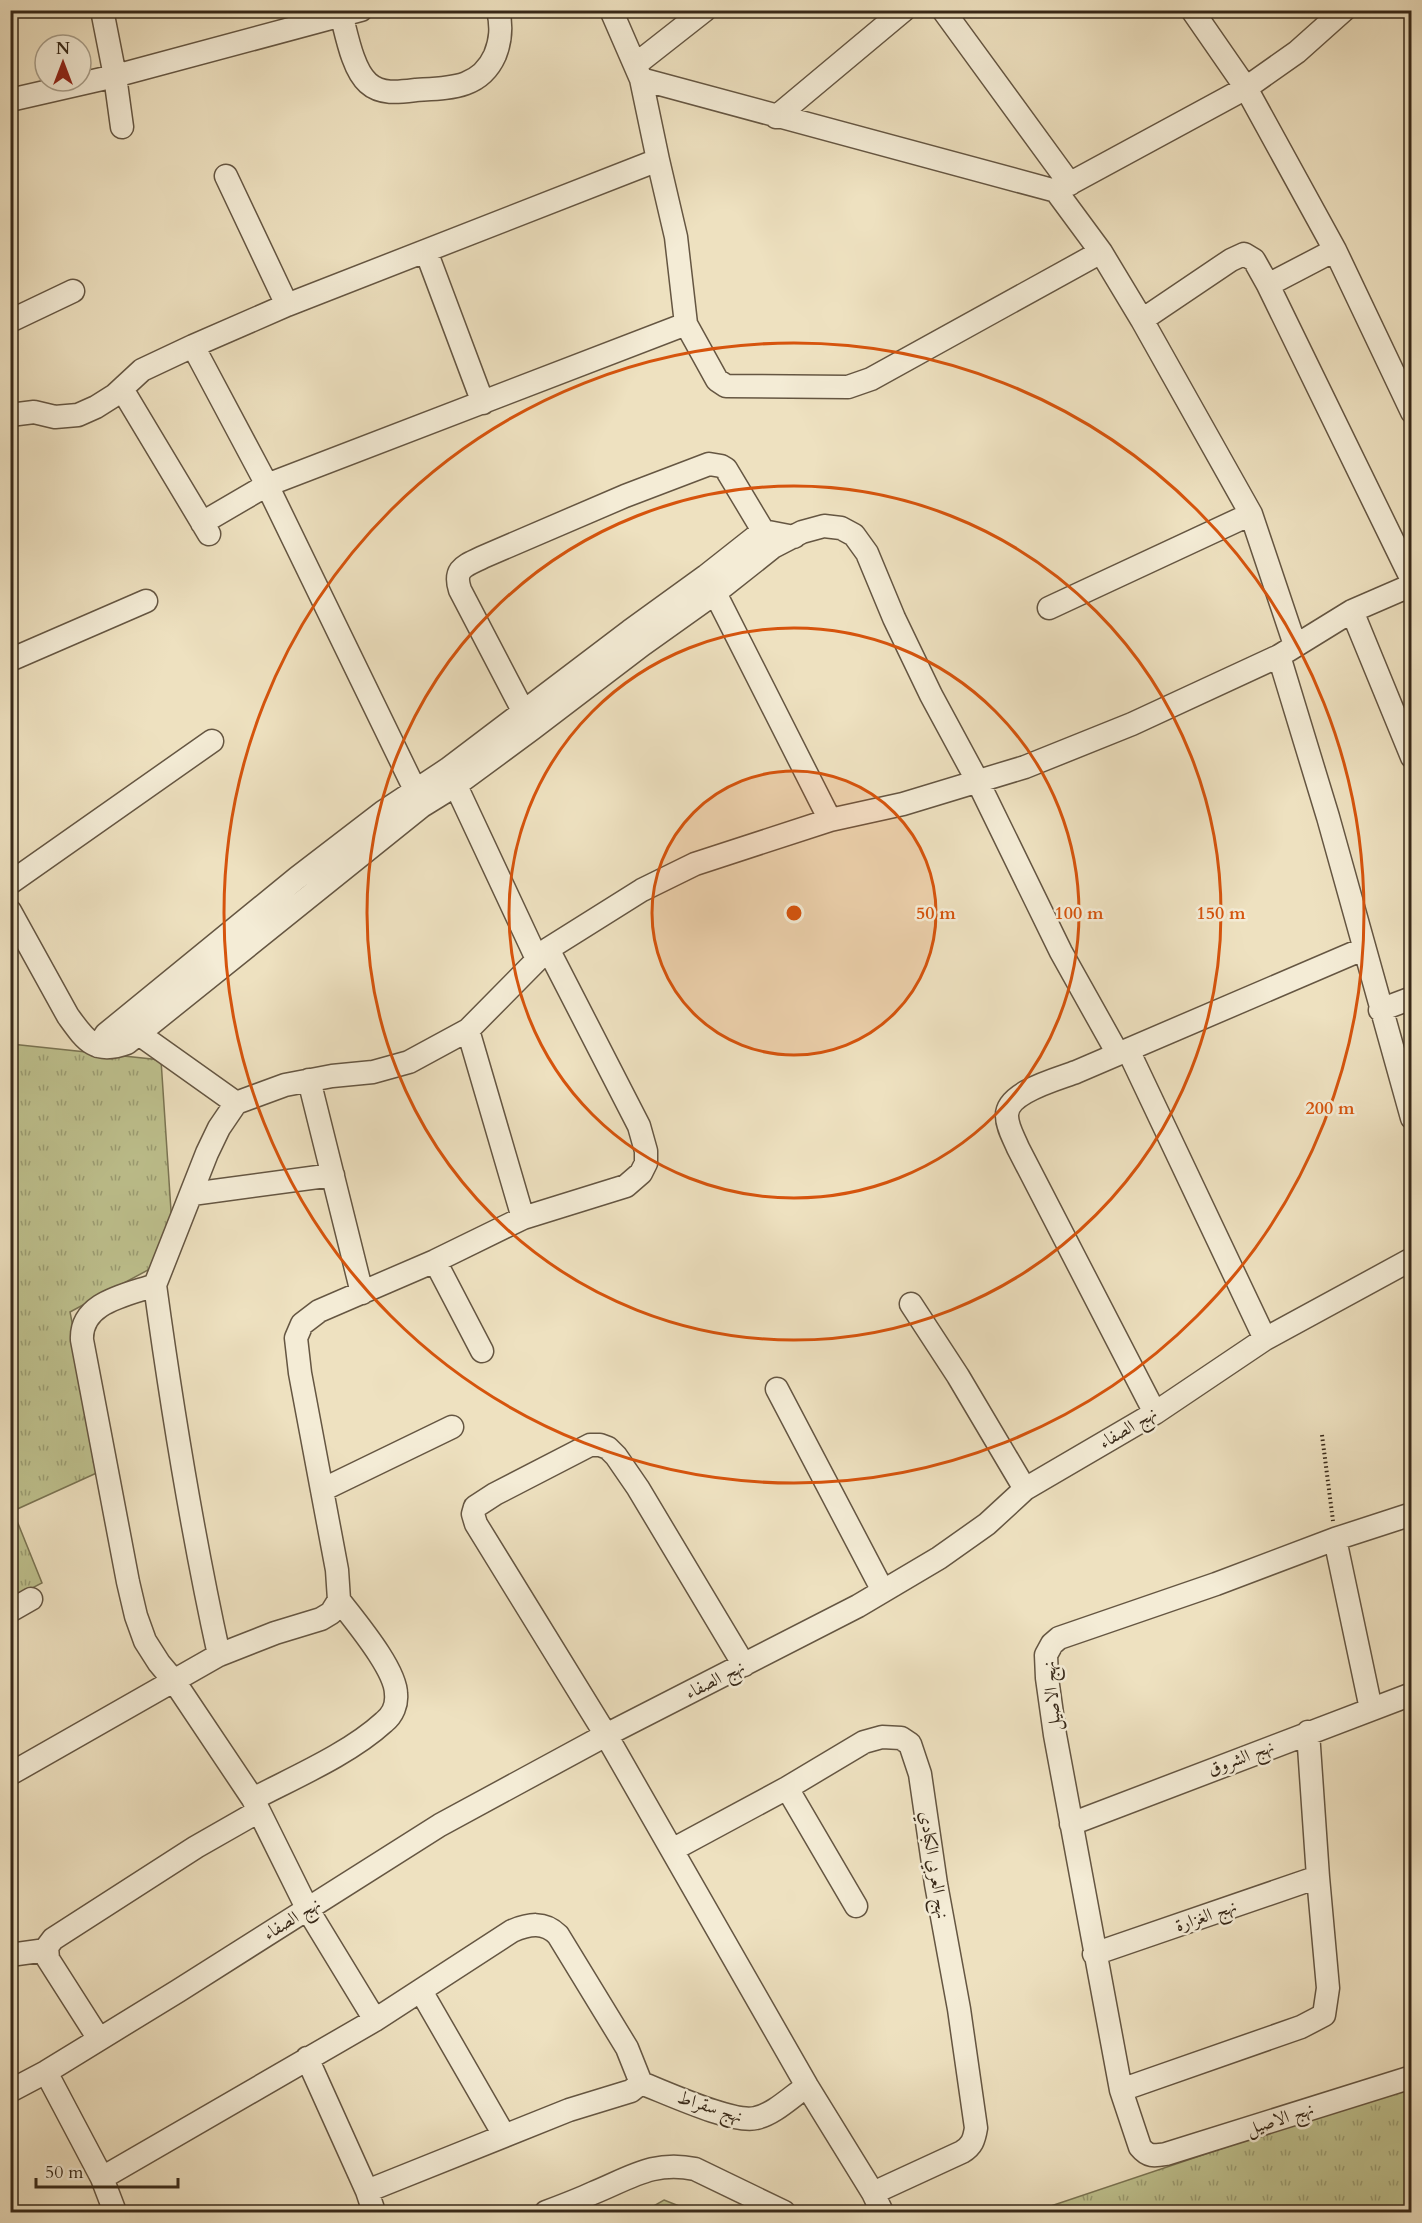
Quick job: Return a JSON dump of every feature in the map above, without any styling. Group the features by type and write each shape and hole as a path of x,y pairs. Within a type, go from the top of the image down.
{"street":[{"path":"102,10 122,127"},
{"path":"10,100 115,76 348,12 357,67 366,81 375,89 392,92 461,86 477,79 489,68 501,36 498,10"},
{"path":"611,10 638,72 676,237 686,324 711,370 722,384 848,387 870,379 1101,252"},
{"path":"638,72 705,10"},
{"path":"776,117 904,10"},
{"path":"944,10 993,76 1063,188 1142,320 1251,514 1363,949 1412,1118"},
{"path":"1192,10 1246,88 1335,250 1412,412"},
{"path":"638,72 776,117 1063,188 1246,88 1297,52 1344,10"},
{"path":"10,415 34,412 55,417 78,415 96,407 122,389 142,370 193,346 287,305 658,160"},
{"path":"226,176 287,305"},
{"path":"426,250 483,403"},
{"path":"1268,285 1335,250"},
{"path":"1142,320 1239,255 1244,254 1254,260 1412,580"},
{"path":"10,321 73,291"},
{"path":"122,389 206,529 267,485 686,324"},
{"path":"193,346 267,485 419,798"},
{"path":"528,721 460,590 457,578 462,568 625,496 710,464 726,469 768,539"},
{"path":"1049,608 1251,514"},
{"path":"98,1047 106,1034 297,878 452,777 528,721 642,645 768,539 794,537 802,532 824,526 841,528 854,535 867,554 894,618 931,695 978,782 1061,952 1123,1052 1265,1339"},
{"path":"711,585 830,820"},
{"path":"219,1655 195,1543 155,1285 219,1128 236,1103 285,1085 373,1072 409,1062 468,1030 543,954 642,890 695,864 830,820 903,804 1025,767 1132,724 1287,651 1352,611 1412,585"},
{"path":"10,660 146,601"},
{"path":"1352,611 1406,726 1412,757"},
{"path":"10,883 212,741"},
{"path":"99,2039 48,1959 46,1950 53,1939 196,1847 256,1805 342,1752 385,1722 395,1707 397,1693 390,1674 366,1635 339,1600 337,1570 296,1338 302,1323 319,1311 435,1261 523,1218 626,1186 641,1173 646,1163 646,1151 639,1126 543,954 452,777"},
{"path":"10,911 68,1016 88,1040 98,1047 112,1048 127,1043 139,1034 419,798"},
{"path":"1155,1413 1018,1148 1007,1114 1011,1102 1032,1089 1363,949"},
{"path":"1380,1010 1412,998"},
{"path":"468,1030 523,1218"},
{"path":"139,1034 236,1103"},
{"path":"309,1080 362,1293"},
{"path":"192,1194 333,1174"},
{"name":"نهج الصفاء","path":"10,2091 46,2072 308,1910 440,1825 606,1735 883,1591 939,1558 987,1524 1025,1489 1155,1413 1265,1339 1412,1259"},
{"path":"435,1261 482,1351"},
{"path":"155,1285 105,1303 92,1311 84,1321 82,1329 136,1616 145,1641 256,1805 308,1910 375,2020"},
{"path":"911,1304 958,1376 1025,1489"},
{"path":"777,1389 883,1591"},
{"path":"322,1490 452,1427"},
{"path":"744,1665 638,1488 608,1448 590,1445 475,1507 473,1514 476,1524 606,1735 807,2086 877,2203"},
{"name":"نهج الاصيل","path":"1412,1514 1335,1539 1216,1584 1059,1638 1052,1644 1046,1655 1047,1678 1071,1824 1121,2090 1140,2147 1146,2154 1152,2156 1182,2150 1412,2077"},
{"path":"1335,1539 1371,1709"},
{"path":"10,1611 31,1599"},
{"path":"10,1774 219,1655 275,1633 321,1620 331,1613 339,1600"},
{"name":"نهج الشروق","path":"1071,1824 1412,1694"},
{"path":"1121,2090 1301,2027 1324,2015 1328,1988 1308,1732"},
{"name":"نهج العربي الكبادي","path":"672,1850 788,1788 864,1742 882,1737 901,1738 910,1744 920,1774 936,1884 959,2009 976,2128 970,2147 877,2203"},
{"path":"788,1788 856,1906"},
{"name":"نهج الغزارة","path":"1094,1954 1318,1877"},
{"path":"102,2178 375,2020 512,1931 534,1924 550,1928 558,1935 618,2031 636,2067 641,2083 625,2093 569,2110 367,2191"},
{"path":"10,1955 46,1950"},
{"path":"421,1991 504,2135"},
{"path":"308,2058 367,2191 374,2212"},
{"path":"46,2072 102,2178 115,2212"},
{"name":"نهج سقراط","path":"641,2083 708,2109 751,2120 766,2115 807,2086"},
{"path":"546,2212 595,2193 634,2174 666,2166 695,2169 784,2212"}],"path":[{"path":"1322,1435 1335,1539"}],"green space":[{"path":"11,1044 161,1060 174,1256 70,1312 101,1471 13,1511 42,1583 11,1599"},
{"path":"1411,2085 1411,2212 1033,2212"},
{"path":"664,2200 694,2212 643,2212"}]}
